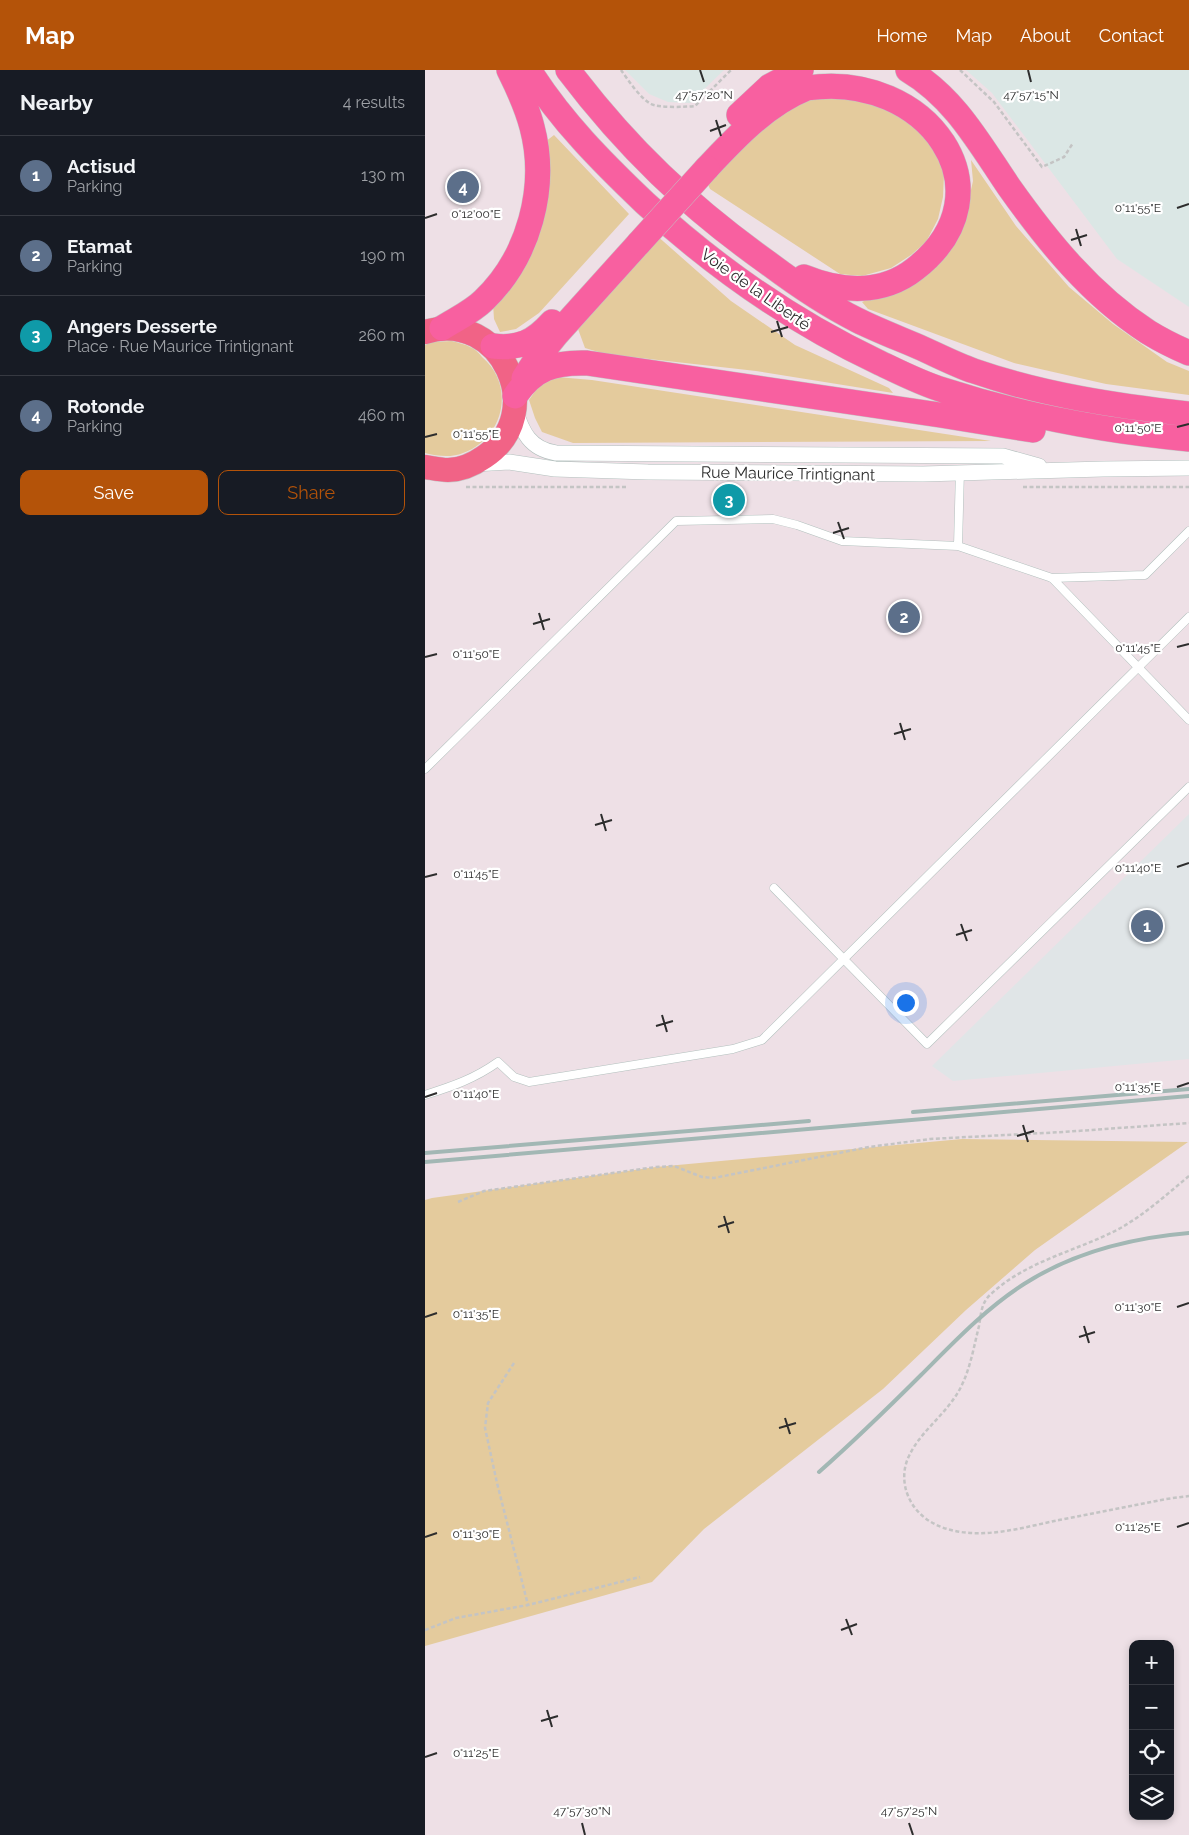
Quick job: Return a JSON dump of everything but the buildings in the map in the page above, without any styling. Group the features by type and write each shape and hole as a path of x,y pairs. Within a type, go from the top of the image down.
{"highway":[{"path":"432,328 483,301 497,286 521,248 531,220 537,188 536,149 533,128 509,70"},
{"name":"Voie de la Liberté","path":"529,70 573,130 613,173 669,225 704,254 756,292 833,341 942,390 1015,411 1103,428 1189,439"},
{"name":"Voie de la Liberté","path":"568,70 594,105 664,180 699,211 817,298 857,320 974,371 1037,389 1121,406 1189,414"},
{"path":"515,402 526,374 556,335 635,239 702,164 747,106 770,86 801,70"},
{"path":"908,70 925,80 954,107 969,125 1041,231 1078,273 1124,314 1149,333 1189,353"},
{"path":"702,164 734,140 771,108 807,88 839,79 874,81 899,89 914,98 927,110 944,133 953,154 957,170 958,185 955,209 947,232 940,244 930,257 906,276 878,287 836,288 806,278 757,255"},
{"path":"493,346 515,347 526,344 537,337 635,239"},
{"path":"515,402 527,380 548,367 562,364 587,363 930,413 1041,432 1189,449"}],"main road":[{"path":"425,467 449,470 473,464 493,451 507,432 515,402 512,378 505,361 493,346 478,336 461,330 432,328"}],"street":[{"name":"Rue Maurice Trintignant","path":"515,402 522,430 529,440 546,451 556,453 1003,456 1039,466 1189,468"},
{"name":"Rue Maurice Trintignant","path":"473,464 509,462 555,469 648,472 923,474 1103,468"}],"lane":[{"path":"958,546 961,456"},
{"path":"425,768 676,522 773,519 797,525 842,541 958,546 1052,578 1145,575 1189,531"},
{"path":"1052,578 1189,720"},
{"path":"425,1094 461,1084 486,1071 498,1062 514,1077 529,1082 733,1049 762,1040 1189,617"},
{"path":"775,888 843,960 927,1044 1189,787"}],"path":[{"path":"621,70 651,104 681,107 695,106 731,70"},
{"path":"960,70 994,102 1042,167 1064,157 1073,143"},
{"path":"458,1202 484,1191 656,1167 674,1166 702,1177 714,1178 869,1147 930,1139 1189,1123"},
{"path":"1189,1176 1132,1221 1115,1231 1056,1254 1015,1277 990,1295 982,1308 964,1381 955,1397 916,1444 908,1457 904,1482 915,1510 928,1521 951,1530 977,1533 1010,1530 1156,1500 1189,1496"},
{"path":"514,1363 488,1403 485,1428 497,1484 528,1604"},
{"path":"425,1630 456,1618 528,1604 640,1577"}],"shaded area":[{"path":"625,70 724,70 690,103 668,102 649,94"},
{"path":"966,70 1189,70 1189,307 1117,259 992,93"},
{"path":"816,95 893,98 931,141 944,174 943,197 938,219 926,242 891,268 862,276 840,274 710,189 705,178 778,114"},
{"path":"554,135 629,214 539,313 516,329 500,332 494,319 493,304 545,142"},
{"path":"971,160 1016,226 1069,287 1113,324 1167,362 1189,371 1189,395 1106,384 1014,363 868,309 862,302 875,296 966,212 973,181"},
{"path":"655,234 731,301 795,345 889,388 893,393 756,371 605,354 585,348 578,329"},
{"path":"452,341 474,349 493,369 499,382 502,396 501,410 496,424 488,436 477,446 458,455 439,456 425,453 425,345 432,342"},
{"path":"557,377 592,380 991,441 573,443 542,432 529,400 538,387"},
{"path":"1189,814 1189,1059 953,1081 932,1066"},
{"path":"962,1139 1188,1142 1035,1250 966,1310 883,1389 704,1529 652,1582 425,1646 425,1200 656,1167"}],"railway":[{"path":"913,1112 1189,1089"},
{"path":"425,1162 1189,1096"},
{"path":"425,1153 809,1121"},
{"path":"819,1472 970,1327 996,1304 1024,1284 1063,1263 1103,1248 1167,1235 1189,1233"}],"place":[{"name":"Rotonde","path":"463,187"},
{"name":"Angers Desserte","path":"729,500"},
{"name":"Etamat","path":"904,617"},
{"name":"Actisud","path":"1147,926"}]}
